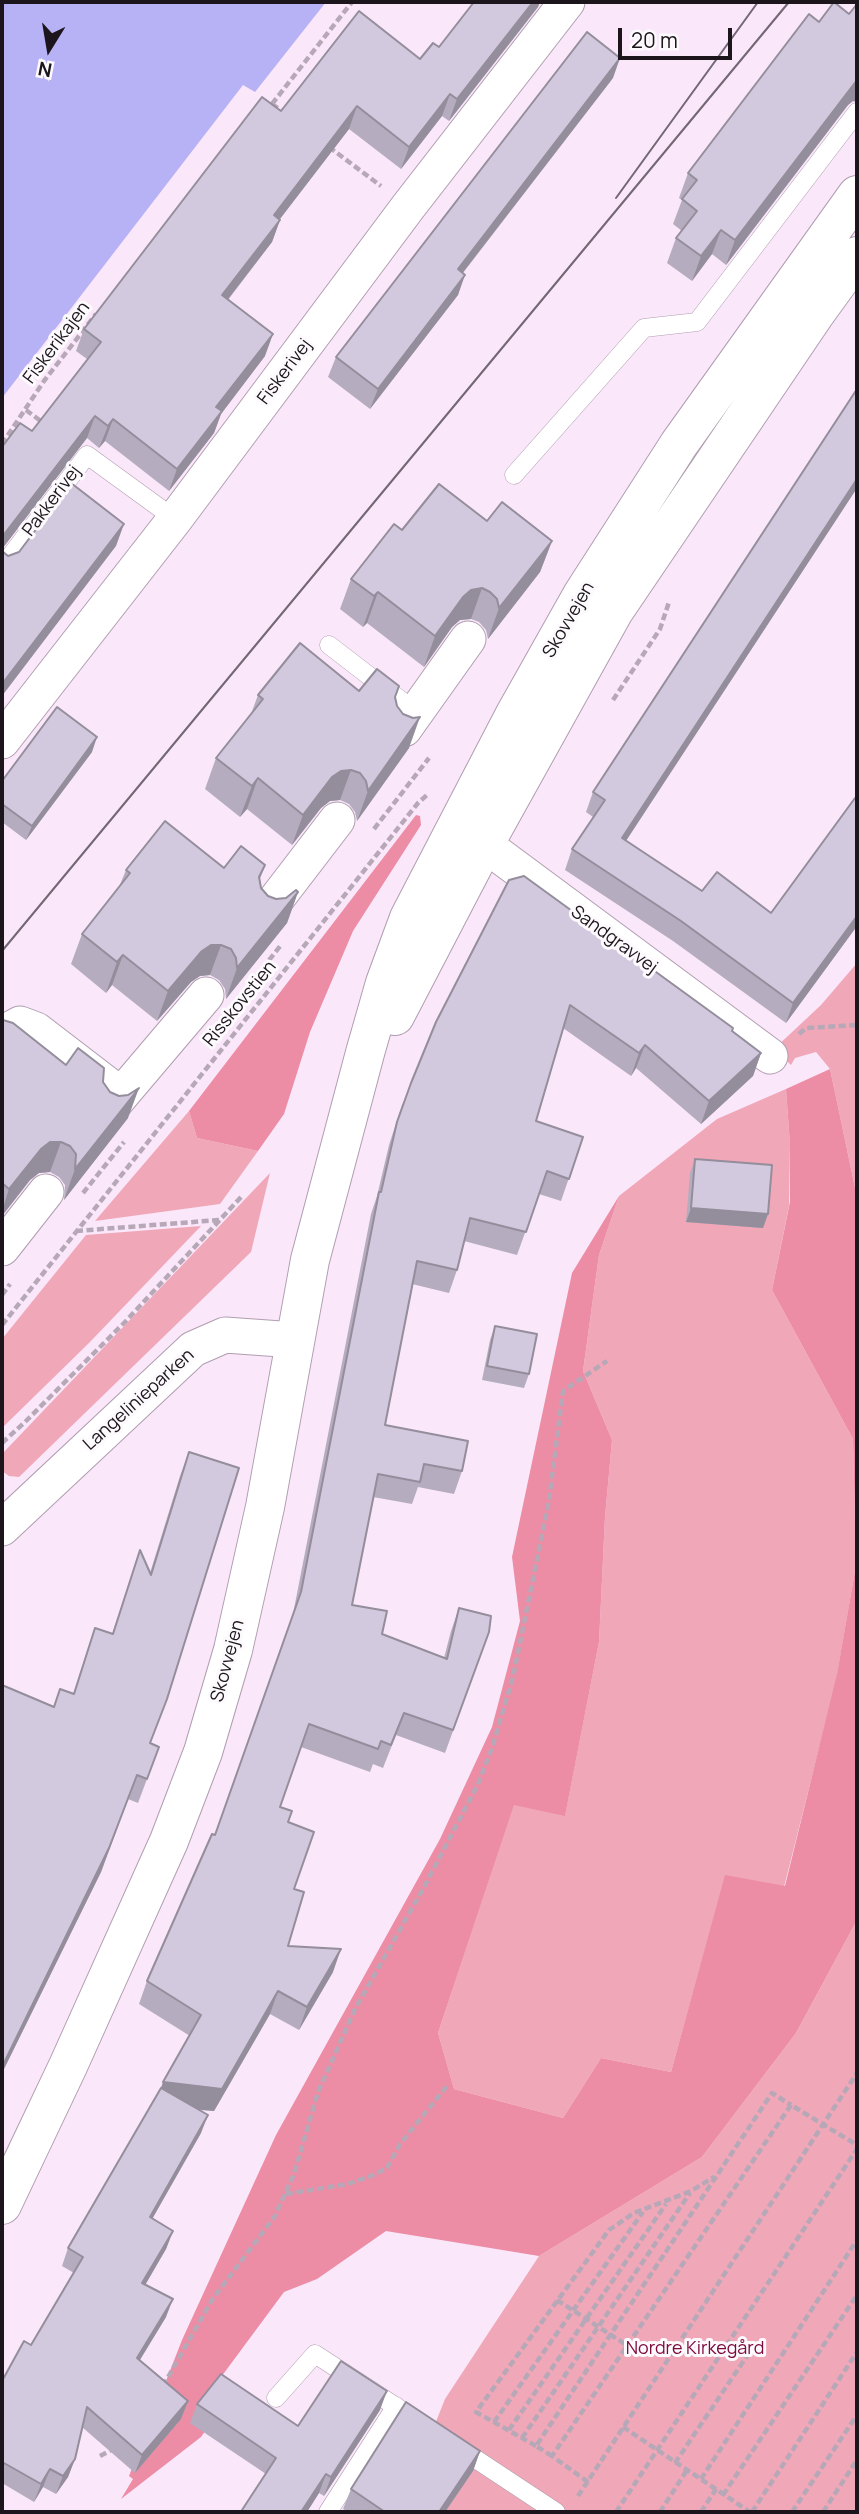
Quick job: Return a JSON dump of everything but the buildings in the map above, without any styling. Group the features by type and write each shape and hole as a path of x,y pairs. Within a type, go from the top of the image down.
{"street":[{"name":"Fiskerivej","path":"2,741 175,519 408,207 567,2"},
{"name":"Skovvejen","path":"2,2205 169,1841 203,1752 233,1650 265,1507 310,1260 358,1086 582,595 679,444 857,195"},
{"name":"Skovvejen","path":"471,834 614,611 857,256"},
{"path":"410,720 468,639"},
{"path":"268,910 337,820"},
{"name":"Sandgravvej","path":"471,834 771,1056"},
{"path":"2,1034 20,1024 36,1030 116,1101 206,995"},
{"path":"2,1248 46,1192"},
{"name":"Langelinieparken","path":"4,1522 193,1349 225,1335 295,1340"}],"lane":[{"path":"514,475 644,328 696,322 857,112"},
{"name":"Pakkerivej","path":"2,567 86,455 175,519"},
{"path":"329,645 410,720"},
{"path":"276,2398 315,2354 556,2512"},
{"path":"328,2512 396,2406"}],"path":[{"path":"264,106 272,104 352,2"},
{"path":"272,104 293,120"},
{"path":"325,144 408,207"},
{"name":"Fiskerikajen","path":"2,444 44,382 103,305"},
{"path":"26,410 86,455"},
{"path":"660,629 667,614"},
{"name":"Risskovstien","path":"2,1325 418,803 437,786"},
{"path":"771,1056 806,1028 857,1026"},
{"path":"2,1443 125,1322 243,1195"},
{"path":"76,1231 220,1220"},
{"path":"161,2389 212,2300 275,2216 294,2174 318,2092 355,2009 478,1784 492,1748 513,1677 549,1500 563,1391 607,1360"},
{"path":"575,2502 857,2073"},
{"path":"285,2194 348,2183 387,2168 400,2144 447,2086"},
{"path":"536,2446 772,2093 824,2123 857,2147 616,2512"},
{"path":"552,2456 792,2105"},
{"path":"587,2482 552,2456 476,2412 609,2230 634,2213 643,2212 691,2192 717,2175"},
{"path":"522,2438 691,2192"},
{"path":"509,2430 668,2201"},
{"path":"494,2422 643,2212"},
{"path":"701,2479 857,2240"},
{"path":"723,2495 857,2295"},
{"path":"557,2300 628,2346"},
{"path":"675,2463 755,2344"},
{"path":"623,2427 748,2512 857,2352"},
{"path":"793,2512 857,2415"},
{"path":"100,2456 111,2452 120,2442"},
{"path":"823,2512 857,2460"},
{"path":"660,2512 687,2470"},
{"path":"701,2512 716,2489"}],"green space":[{"path":"857,963 857,1197 830,1069 816,1052 795,1058 791,1065 774,1049 821,1005"},
{"path":"786,1089 790,1145 789,1206 772,1290 853,1439 856,1565 836,1681 784,1887 724,1881 671,2072 601,2058 563,2118 454,2089 438,2033 514,1804 565,1815 599,1642 612,1440 583,1371 599,1255 619,1196 717,1119"},
{"path":"189,1111 197,1138 258,1151 220,1204 95,1221"},
{"path":"270,1173 251,1252 19,1477 9,1476 2,1471 2,1454"},
{"path":"201,1226 89,1343 2,1428 2,1339 86,1235"},
{"name":"Nordre Kirkegård","path":"857,1920 857,2512 400,2512 445,2399 539,2256 702,2157 796,2033"}],"shaded area":[{"path":"2,2 326,2 255,92 243,85 2,398"},
{"path":"416,815 420,816 421,825 353,931 310,1032 284,1114 258,1151 197,1138 189,1111"},
{"path":"830,1069 857,1197 857,1920 796,2033 702,2157 539,2256 386,2231 317,2279 284,2292 210,2392 224,2404 201,2437 121,2499 133,2479 129,2476 182,2340 276,2135 440,1839 492,1727 520,1621 512,1557 572,1273 619,1196 599,1255 583,1371 612,1440 599,1642 565,1816 514,1805 438,2033 454,2089 563,2118 601,2058 671,2072 725,1875 785,1886 837,1674 856,1565 853,1439 772,1290 790,1202 786,1089"}],"tram line":[{"path":"616,198 758,2"},
{"path":"2,951 789,2"}]}
